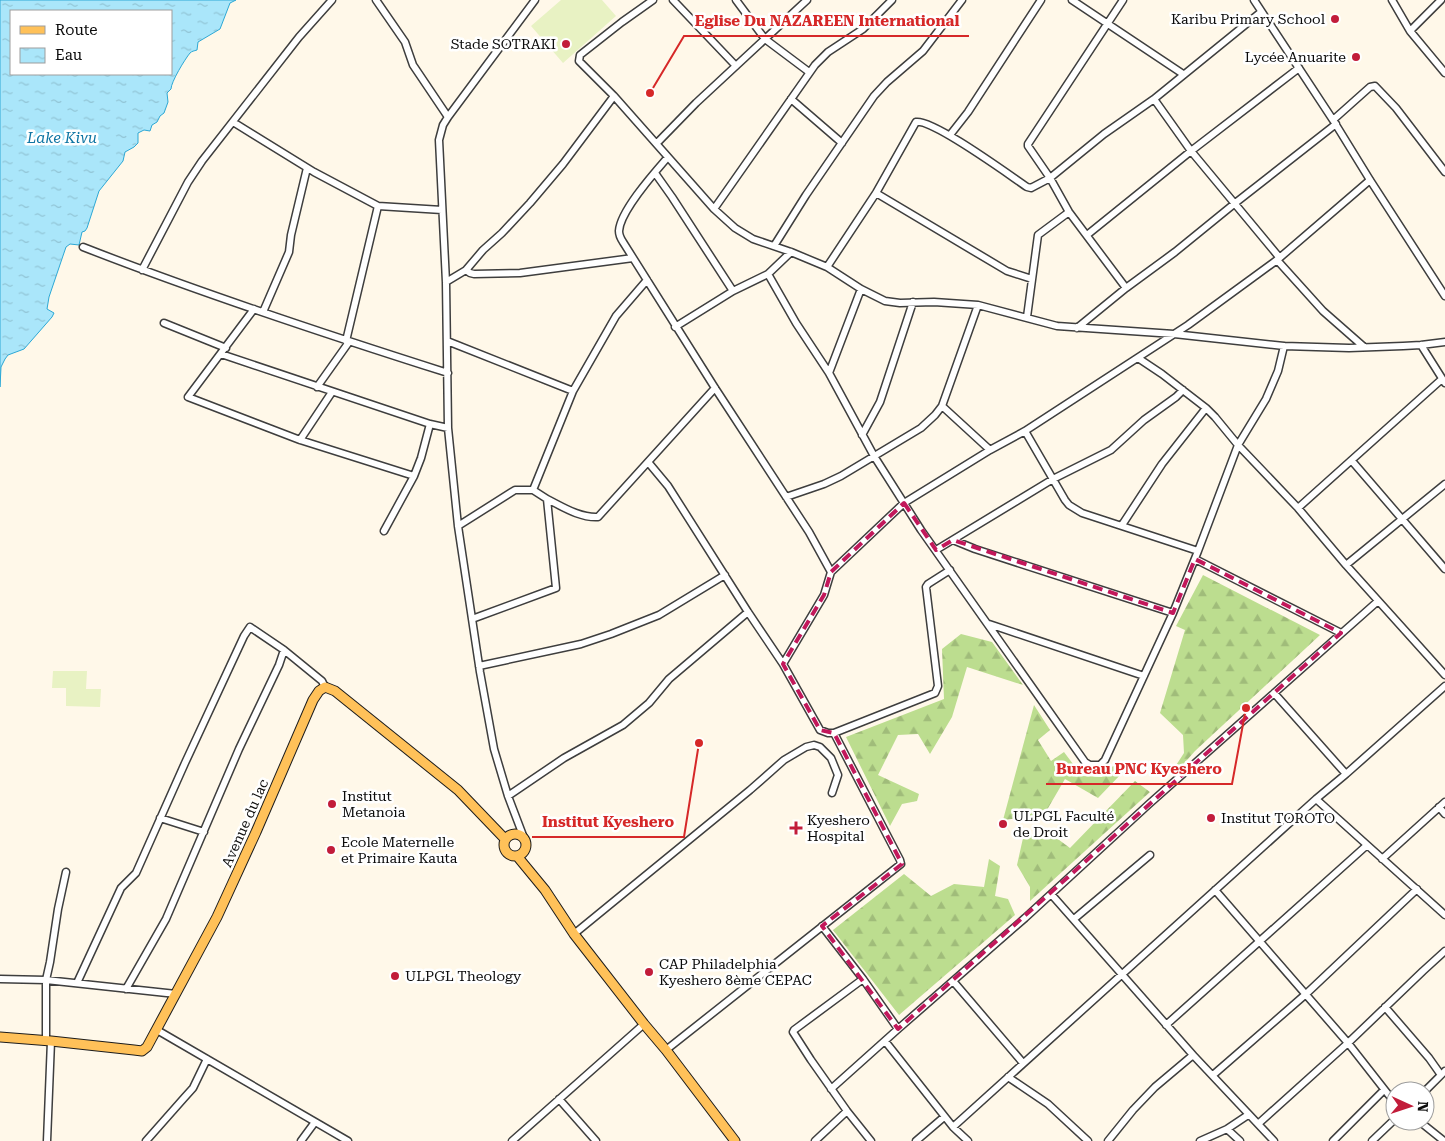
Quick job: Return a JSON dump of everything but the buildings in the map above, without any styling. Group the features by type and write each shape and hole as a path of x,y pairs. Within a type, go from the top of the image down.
{"main road":[{"path":"325,688 335,691 458,790 505,839"},
{"name":"Avenue du lac","path":"0,1037 142,1051 147,1047 217,917 313,700 319,691 325,688"},
{"path":"512,834 519,834 524,838 526,847 523,853 511,856 506,852 504,846 505,839 512,834"},
{"path":"517,856 545,890 574,934 735,1141"}],"street":[{"path":"142,270 188,182 202,161 298,37 332,0"},
{"path":"376,0 405,42 413,64 448,116"},
{"path":"524,838 508,796 494,749 479,666 458,526 448,428 446,282 440,140 443,125 448,116 535,0"},
{"path":"654,0 580,55 580,61 614,96 714,209 735,228 753,239 826,267 861,289 885,300 900,303 934,302 978,305 1057,326 1174,334 1284,346 1364,347 1421,345 1445,342"},
{"path":"673,0 736,66"},
{"path":"736,0 765,39 809,72"},
{"path":"656,143 696,103 807,0"},
{"path":"714,209 809,72 828,52 863,28 892,0"},
{"path":"774,246 806,195 880,89 923,51 962,0"},
{"path":"950,135 968,112 1041,0"},
{"path":"1072,0 1183,74"},
{"path":"1123,0 1028,144 1029,149 1050,178 1069,212 1126,288"},
{"path":"1254,0 1335,122 1445,296"},
{"path":"1392,0 1410,32 1445,73"},
{"path":"1410,32 1443,0"},
{"path":"826,267 876,193 916,122 922,122 950,135 1031,188 1050,178 1104,134 1154,99 1261,12"},
{"path":"1086,235 1298,68"},
{"path":"1077,328 1126,288 1175,252 1335,122 1370,86 1375,86 1396,108 1445,172"},
{"path":"446,282 466,270 482,250 502,233 563,164 614,96"},
{"path":"792,99 842,143"},
{"path":"1154,99 1191,151 1278,258 1323,311 1364,347"},
{"path":"233,122 308,168 378,206 442,210"},
{"path":"668,156 636,196 622,222 619,234 676,327 809,532 831,572"},
{"path":"264,312 289,252 291,235 308,168"},
{"path":"655,173 733,291"},
{"path":"783,664 824,595 831,572 904,503 990,450 1025,431 1188,325 1278,258 1370,180"},
{"path":"876,193 1007,271 1032,279"},
{"path":"317,387 348,341 378,206"},
{"path":"1027,317 1038,235 1069,212"},
{"path":"83,247 142,270 254,309 448,373"},
{"path":"676,327 733,291 768,274 791,252"},
{"path":"466,270 474,274 520,273 633,258"},
{"path":"768,274 829,373 874,456 921,530 1085,762 1090,765 1100,765 1105,760 1144,676 1195,559 1238,444 1266,399 1278,371 1284,346"},
{"path":"533,490 573,391 616,316 647,280"},
{"path":"829,373 861,289"},
{"path":"862,435 880,402 913,302"},
{"path":"786,497 833,480 921,428 934,416 942,406 978,305"},
{"path":"254,309 188,397 300,440 414,476"},
{"path":"164,323 226,348"},
{"path":"447,341 573,391"},
{"path":"1298,508 1444,381 1421,345"},
{"path":"221,354 430,424 448,428"},
{"path":"1138,358 1206,408 1298,508 1346,565 1445,675"},
{"path":"458,526 515,490 533,490 579,515 588,518 598,517 715,388"},
{"path":"936,550 1053,479 1111,450 1144,420 1183,390"},
{"path":"300,440 332,392"},
{"path":"942,406 990,450"},
{"path":"1122,525 1162,464 1206,408"},
{"path":"384,531 414,476 430,424"},
{"path":"1025,431 1069,505 1082,512 1198,551"},
{"path":"1352,461 1445,569"},
{"path":"648,462 668,486 783,664 820,730 828,734 935,693 938,686 926,587 950,570"},
{"path":"1346,565 1402,519 1444,488"},
{"path":"472,619 556,588 547,499"},
{"path":"953,540 1173,613"},
{"path":"1195,559 1341,632"},
{"path":"479,666 581,644 611,634 659,614 725,575"},
{"path":"831,1089 1025,918 1149,804 1378,601"},
{"path":"508,796 564,758 623,725 649,703 669,679 748,612"},
{"path":"988,624 1144,676"},
{"path":"77,983 121,888 136,873 244,636 250,627 284,650 322,681 325,688"},
{"path":"126,989 166,919 239,749 279,666 284,650"},
{"path":"952,1127 1316,799 1445,686"},
{"path":"1274,693 1346,774"},
{"path":"666,1050 901,864 834,733"},
{"path":"574,934 784,760 806,747 814,745 820,747 831,758 838,776 832,793"},
{"path":"1316,799 1366,846 1445,915"},
{"path":"1382,859 1445,802"},
{"path":"1439,807 1445,814"},
{"path":"160,818 204,832"},
{"path":"1166,1025 1366,846"},
{"path":"1074,919 1150,855"},
{"path":"47,1141 49,1041 46,980 66,872"},
{"path":"1213,1076 1306,994 1417,889"},
{"path":"1215,890 1348,1043 1384,1090 1333,1141"},
{"path":"1051,894 1193,1055 1274,1141"},
{"path":"822,926 863,979 898,1029"},
{"path":"1258,1124 1348,1043 1445,951"},
{"path":"0,979 46,980 176,994"},
{"path":"863,979 794,1030 794,1034 831,1089 871,1141"},
{"path":"953,981 1023,1063"},
{"path":"1385,1007 1443,1073"},
{"path":"512,1141 644,1024"},
{"path":"157,1030 348,1141"},
{"path":"885,1042 952,1127 968,1141"},
{"path":"1108,1141 1154,1087 1193,1055"},
{"path":"146,1141 191,1092 207,1059"},
{"path":"1008,1077 1048,1104 1088,1141"},
{"path":"559,1099 596,1141"},
{"path":"815,1141 847,1111"},
{"path":"1200,1141 1227,1129 1248,1115"},
{"path":"916,1141 944,1117"},
{"path":"301,1141 315,1122"},
{"path":"1227,1129 1240,1141"},
{"path":"1372,1141 1385,1129"},
{"path":"1432,1131 1444,1141"}],"highlighted area":[{"path":"904,503 936,550 953,540 1173,613 1195,559 1341,633 898,1029 822,926 902,864 834,733 820,730 783,664 824,595 831,572"}],"green space":[{"name":"Stade SOTRAKI","path":"561,0 602,0 616,16 563,63 531,26"},
{"path":"1203,575 1320,635 1195,751 1180,768 1173,770 1184,753 1183,735 1160,713 1185,630 1176,626"},
{"path":"961,634 992,642 1023,685 967,667 952,717 930,754 918,734 898,735 878,775 919,794 917,801 902,804 890,826 846,737 944,699 942,649"},
{"path":"53,671 87,671 86,689 101,689 100,707 66,706 66,688 52,688"},
{"path":"1034,705 1050,730 1038,740 1051,761 1064,752 1082,776 1102,777 1115,764 1123,772 1098,798 1065,779 1044,815 1003,820"},
{"path":"1135,781 1150,792 1030,901 1030,887 1017,865 1023,838 1047,831 1070,848"},
{"path":"989,859 1000,866 995,896 1008,899 1015,915 899,1015 833,930 904,874 931,896 954,884 984,887"}],"water":[{"name":"Lake Kivu","path":"0,0 236,0 230,3 220,29 198,42 197,50 191,52 185,60 171,89 167,93 168,102 164,113 152,125 150,131 144,130 138,133 138,143 125,152 123,161 99,191 87,228 82,232 79,245 70,244 66,247 49,297 47,309 54,313 52,317 24,349 8,355 1,367 0,387"}],"place":[{"name":"Karibu Primary School","path":"1335,19"},
{"name":"Stade SOTRAKI","path":"566,44"},
{"name":"Lycée Anuarite","path":"1356,57"},
{"name":"Eglise Du NAZAREEN International","path":"650,93"},
{"name":"Bureau PNC Kyeshero","path":"1246,708"},
{"name":"Institut Kyeshero","path":"699,743"},
{"name":"Institut Metanoia","path":"332,804"},
{"name":"Institut TOROTO","path":"1211,818"},
{"name":"ULPGL Faculté de Droit","path":"1003,824"},
{"name":"Kyeshero Hospital","path":"796,828"},
{"name":"Ecole Maternelle et Primaire Kauta","path":"331,850"},
{"name":"CAP Philadelphia Kyeshero 8ème CEPAC","path":"649,972"},
{"name":"ULPGL Theology","path":"395,976"}]}
